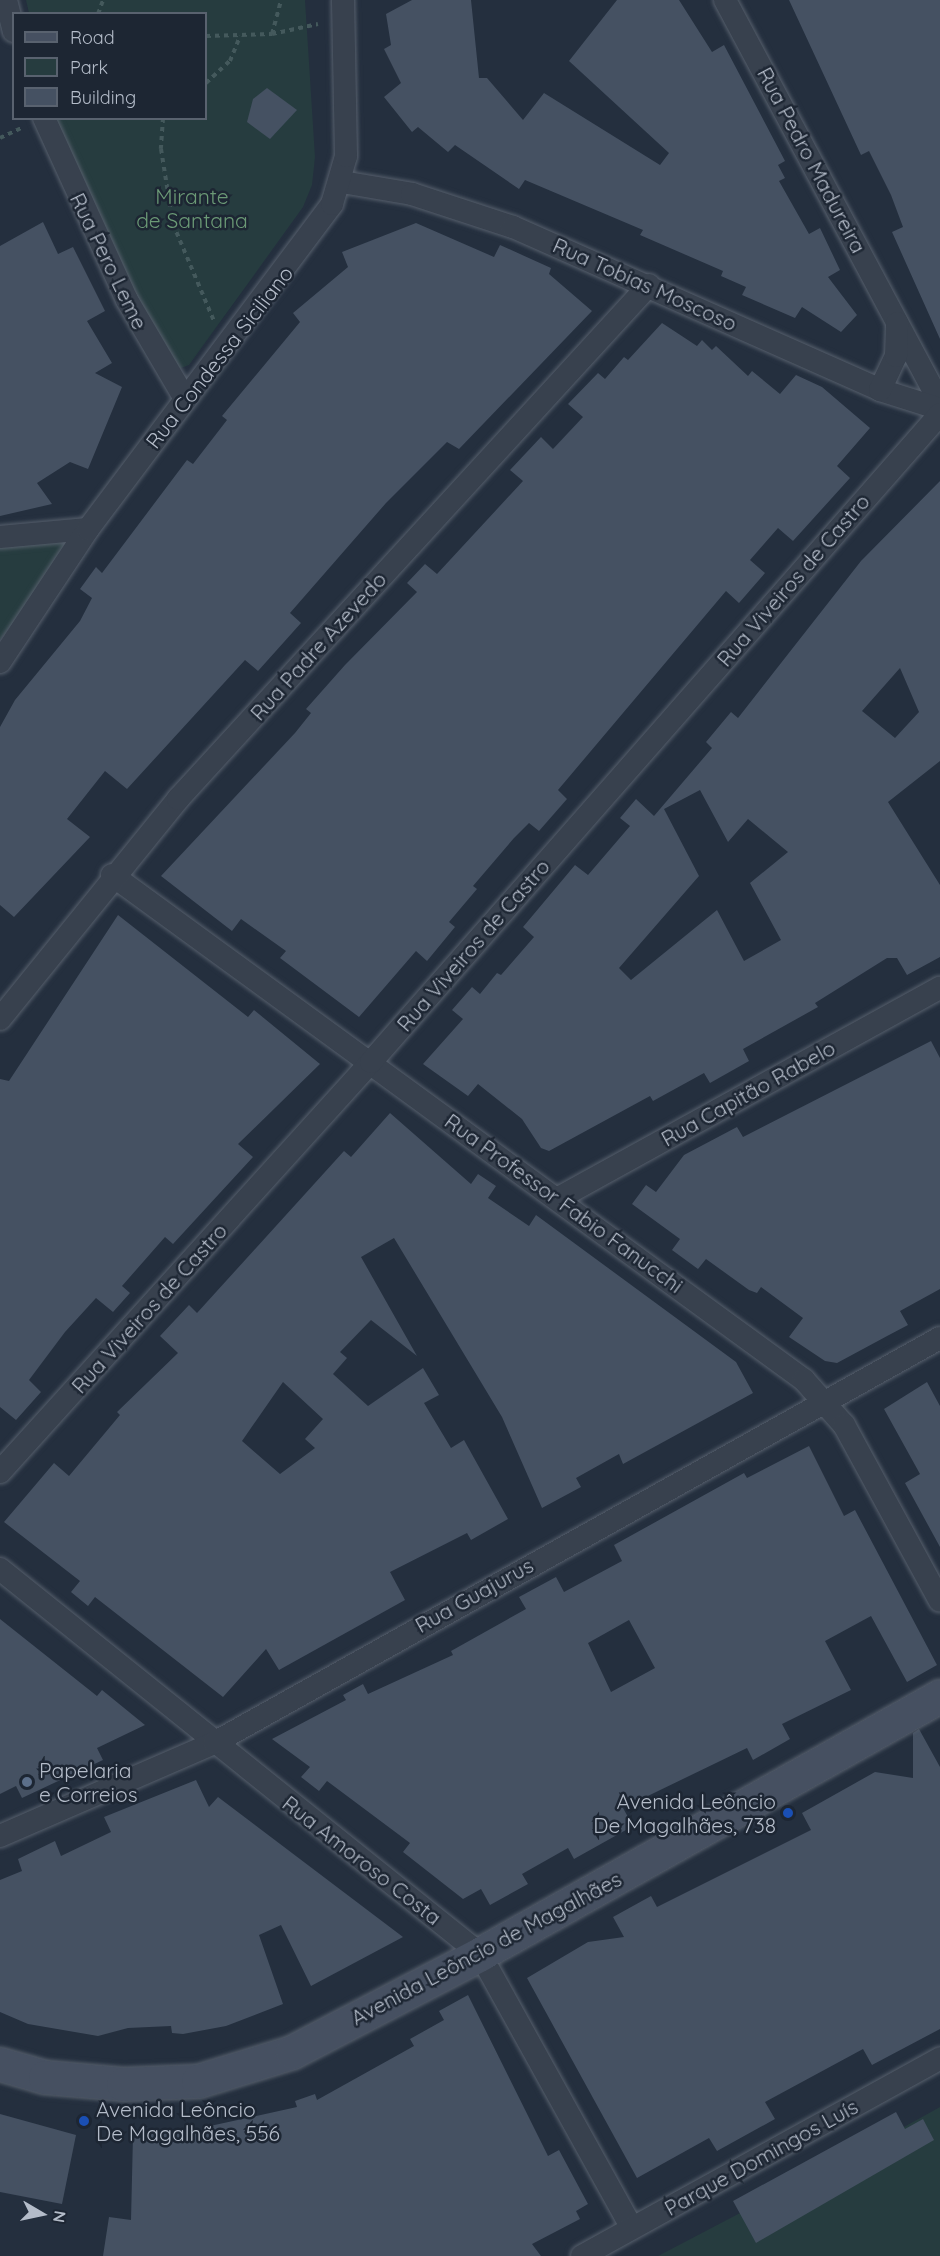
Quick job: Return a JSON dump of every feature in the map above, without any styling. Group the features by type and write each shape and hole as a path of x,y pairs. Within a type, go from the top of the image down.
{"main road":[{"name":"Avenida Leôncio de Magalhães","path":"0,2064 45,2076 123,2084 198,2080 292,2052 480,1954 940,1696"}],"street":[{"path":"6,0 12,23"},
{"name":"Rua Pedro Madureira","path":"725,0 940,403"},
{"path":"342,182 344,9"},
{"name":"Rua Pero Leme","path":"45,120 126,300 185,399"},
{"name":"Rua Tobias Moscoso","path":"342,182 412,194 503,223 649,285 880,390 940,409"},
{"name":"Rua Condessa Siciliano","path":"0,662 88,529 185,399 226,350 314,234 342,182"},
{"name":"Rua Padre Azevedo","path":"0,1019 112,875 649,285"},
{"name":"Rua Pedro Madureira","path":"880,390 896,356 897,321"},
{"name":"Rua Viveiros de Castro","path":"0,1472 371,1062 940,414"},
{"path":"0,537 88,529"},
{"name":"Rua Professor Fabio Fanucchi","path":"112,875 371,1062 825,1400 867,1462 940,1601"},
{"name":"Rua Capitão Rabelo","path":"557,1199 940,988"},
{"name":"Rua Guajurus","path":"0,1836 214,1743 825,1400 940,1338"},
{"name":"Rua Amoroso Costa","path":"0,1569 214,1743 480,1954 632,2228"},
{"name":"Parque Domingos Luís","path":"582,2256 940,2058"}],"path":[{"path":"272,34 281,0"},
{"path":"207,36 272,34 344,9"},
{"path":"207,82 230,60 240,36"},
{"path":"163,120 160,149 173,224 226,350"}],"green space":[{"name":"Mirante de Santana","path":"26,0 305,0 315,157 312,185 303,207 189,365 178,369 171,365 50,120 207,120 207,12 29,12"},
{"path":"70,538 23,610 0,640 0,544"},
{"path":"940,2107 940,2256 658,2256 904,2127"}],"building":[{"path":"412,0 471,0 479,78 487,78 523,120 544,93 660,165 669,153 569,61 617,0 679,0 712,52 724,45 785,161 778,165 785,178 779,181 809,234 820,228 840,270 828,277 857,315 841,332 802,307 795,318 742,295 746,287 721,276 723,271 640,235 643,230 525,180 519,189 455,145 448,152 418,127 412,132 384,97 401,83 384,49 391,45 386,14"},
{"path":"789,0 940,0 940,339 892,232 903,227 891,195 869,151 861,155"},
{"path":"267,88 297,110 270,139 247,122 253,99"},
{"path":"43,222 58,254 73,247 105,311 87,321 112,363 95,373 122,387 88,469 70,462 37,483 52,504 0,516 0,246"},
{"path":"416,223 494,257 500,245 551,268 549,274 592,311 459,449 447,442 386,503 290,613 301,623 258,671 245,660 127,789 105,771 67,819 90,837 14,917 0,905 0,727 15,700 80,621 92,598 80,589 96,567 102,573 187,460 193,464 227,420 222,416 300,322 293,313 348,267 342,252"},
{"path":"662,323 697,346 702,340 712,350 716,346 748,376 752,371 780,394 796,375 822,387 870,428 837,466 850,478 793,541 778,528 750,560 765,573 739,603 726,591 558,790 567,799 539,831 529,823 514,838 473,886 477,889 449,922 455,927 427,961 416,951 359,1017 280,958 286,951 241,919 232,931 161,876 295,733 311,713 306,709 345,665 417,592 407,583 425,564 437,574 523,481 510,470 541,437 553,449 583,417 568,404 598,373 605,379 624,357 628,360"},
{"path":"940,481 940,761 888,802 940,885 940,957 907,975 897,958 887,958 815,1003 818,1007 743,1049 749,1061 710,1083 704,1073 653,1101 650,1096 549,1151 541,1148 522,1119 478,1084 468,1096 423,1064 463,1019 452,1010 472,987 480,994 497,973 501,975 534,937 523,927 575,865 588,875 630,826 620,818 636,799 654,816 712,748 706,742 731,712 738,718 861,561","holes":["900,668 919,712 895,738 862,711","700,790 728,842 748,819 788,852 750,883 781,940 744,961 717,910 631,980 619,968 699,876 664,809"]},
{"path":"118,915 248,1017 254,1010 320,1064 238,1144 253,1157 173,1244 165,1237 122,1286 130,1293 113,1312 96,1298 65,1332 29,1380 41,1392 16,1420 0,1407 0,1079 9,1081"},
{"path":"931,1041 940,1058 940,1289 900,1311 908,1325 837,1363 825,1361 789,1337 803,1318 761,1287 757,1293 749,1290 706,1259 698,1269 672,1250 680,1239 632,1204 646,1185 656,1192 684,1155 737,1127 743,1137"},
{"path":"390,1113 471,1184 478,1174 496,1186 488,1198 529,1226 536,1215 736,1362 753,1393 623,1464 619,1454 576,1478 581,1487 542,1508 502,1417 394,1238 361,1257 417,1356 371,1320 340,1352 347,1358 333,1374 368,1406 423,1368 439,1395 424,1403 451,1448 464,1440 508,1519 471,1540 467,1533 390,1572 405,1600 279,1670 266,1649 223,1697 95,1597 88,1606 71,1592 80,1581 4,1522 54,1463 69,1476 120,1415 117,1412 178,1353 160,1336 189,1305 197,1313 344,1151 351,1157","holes":["283,1382 323,1419 305,1439 315,1448 280,1474 242,1441"]},
{"path":"927,1382 940,1406 940,1547 905,1483 920,1474 884,1409"},
{"path":"809,1446 844,1516 855,1510 937,1665 907,1682 871,1616 825,1641 851,1690 782,1724 790,1739 753,1760 747,1748 623,1808 633,1826 574,1859 568,1848 522,1874 528,1884 490,1905 481,1889 463,1899 403,1852 410,1843 327,1781 319,1791 301,1777 310,1767 272,1739 346,1700 343,1695 363,1684 368,1694 453,1655 451,1651 526,1609 519,1597 556,1577 564,1592 622,1561 614,1545 744,1473 747,1478","holes":["629,1620 655,1668 611,1692 588,1643"]},
{"path":"0,1619 97,1696 102,1690 145,1725 97,1748 103,1760 22,1798 16,1786 0,1794"},
{"path":"919,1729 940,1767 940,2029 872,2065 863,2049 765,2102 775,2119 717,2151 709,2138 637,2178 527,1978 588,1942 624,1937 613,1917 651,1896 657,1907 811,1830 802,1813 875,1772 913,1778 913,1733"},
{"path":"196,1780 209,1807 218,1797 403,1937 311,1986 281,1925 259,1935 283,2004 226,2026 183,2034 172,2033 171,2026 128,2028 98,2036 28,2024 0,2012 0,1880 22,1871 18,1859 55,1841 61,1856 111,1832 104,1817"},
{"path":"468,1995 548,2156 559,2150 588,2204 576,2211 580,2219 532,2244 541,2256 103,2256 109,2217 131,2220 133,2135 211,2131 210,2126 297,2107 295,2101 315,2094 317,2100 414,2046 410,2039 444,2020 439,2011"},
{"path":"896,2112 905,2129 923,2119 934,2140 756,2243 733,2201"},
{"path":"0,2114 76,2135 62,2204 0,2192"}],"place":[{"name":"Papelaria e Correios","path":"27,1782"},
{"name":"Avenida Leôncio De Magalhães, 738","path":"788,1813"},
{"name":"Avenida Leôncio De Magalhães, 556","path":"84,2121"}]}
